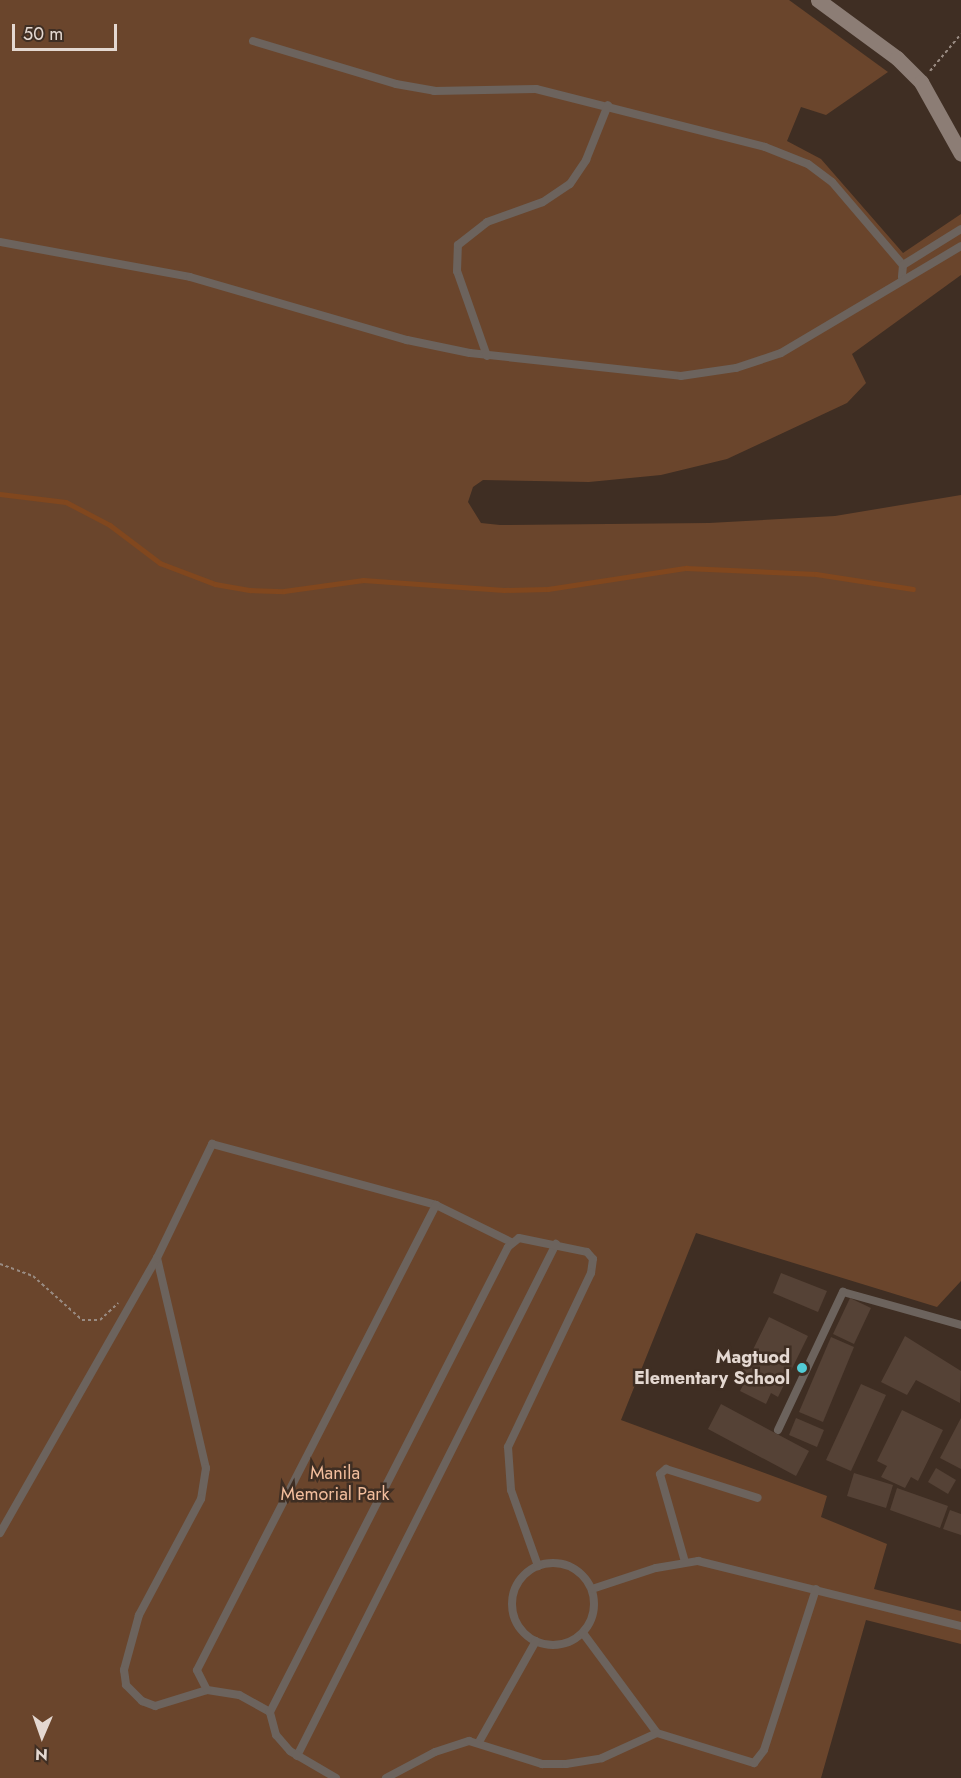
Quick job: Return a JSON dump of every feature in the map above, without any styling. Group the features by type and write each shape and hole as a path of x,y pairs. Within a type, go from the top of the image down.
{"main road":[{"path":"818,0 897,58 921,82 961,154"}],"lane":[{"path":"254,41 434,91 536,89 608,105 765,147 808,164 832,182 903,265 902,277"},
{"path":"487,356 457,271 458,245 487,222 543,202 570,184 586,160 608,105"},
{"path":"903,265 961,229"},
{"path":"0,242 190,277 407,340 487,356 681,376 736,368 781,353 817,334 902,277 913,279 961,246"},
{"path":"0,1533 157,1258 212,1144 436,1205 511,1242 532,1238 587,1251 593,1265 508,1448 511,1490 538,1566"},
{"path":"207,1690 197,1670 436,1205"},
{"path":"336,1778 297,1756 276,1735 270,1712 511,1242"},
{"path":"297,1756 556,1244"},
{"path":"157,1258 206,1468 201,1499 139,1615 126,1652 126,1685 142,1701 154,1706 207,1690 239,1695 270,1712"},
{"path":"778,1430 843,1292 961,1325"},
{"path":"685,1562 660,1474 666,1469 758,1498"},
{"path":"592,1589 685,1562 718,1565 961,1626"},
{"path":"538,1566 569,1567 592,1589 594,1612 583,1633 561,1645 536,1641 517,1624 512,1599 518,1583 538,1566"},
{"path":"583,1633 657,1733 746,1763 760,1759 816,1588"},
{"path":"479,1742 536,1641"},
{"path":"386,1778 435,1752 479,1742 542,1764 566,1764 602,1758 657,1733"}],"path":[{"path":"921,82 961,34"},
{"path":"0,1264 33,1276 82,1320 100,1320 121,1300"}],"green space":[{"name":"Manila Memorial Park","path":"0,0 789,0 888,72 826,115 801,107 787,141 821,159 903,253 961,214 961,275 852,354 866,383 847,403 727,459 661,475 589,482 483,480 473,487 468,502 481,523 500,525 709,523 835,516 961,495 961,1281 937,1307 696,1233 621,1420 827,1496 821,1517 887,1544 874,1589 961,1611 961,1644 866,1620 821,1778 0,1778"}],"building":[{"path":"781,1273 827,1291 818,1312 773,1293"},
{"path":"850,1298 871,1308 854,1344 833,1334"},
{"path":"769,1317 808,1336 778,1397 771,1393 766,1404 740,1391 745,1381 739,1378"},
{"path":"905,1336 961,1371 960,1403 916,1380 907,1395 881,1382"},
{"path":"831,1337 854,1347 823,1422 799,1412"},
{"path":"861,1384 886,1395 851,1471 826,1460"},
{"path":"721,1404 809,1451 796,1476 708,1429"},
{"path":"902,1410 943,1430 918,1481 911,1477 905,1488 881,1477 887,1466 877,1461"},
{"path":"796,1418 824,1430 817,1447 789,1435"},
{"path":"961,1418 961,1469 940,1458"},
{"path":"936,1468 956,1480 948,1494 928,1482"},
{"path":"854,1473 893,1485 886,1508 847,1496"},
{"path":"897,1488 948,1506 940,1528 890,1510"},
{"path":"950,1510 961,1514 961,1535 943,1529"}],"waterway":[{"path":"0,494 66,502 110,525 160,563 215,584 250,590 284,591 363,580 504,590 548,589 686,568 816,574 913,589"}],"place":[{"name":"Magtuod Elementary School","path":"802,1368"}]}
